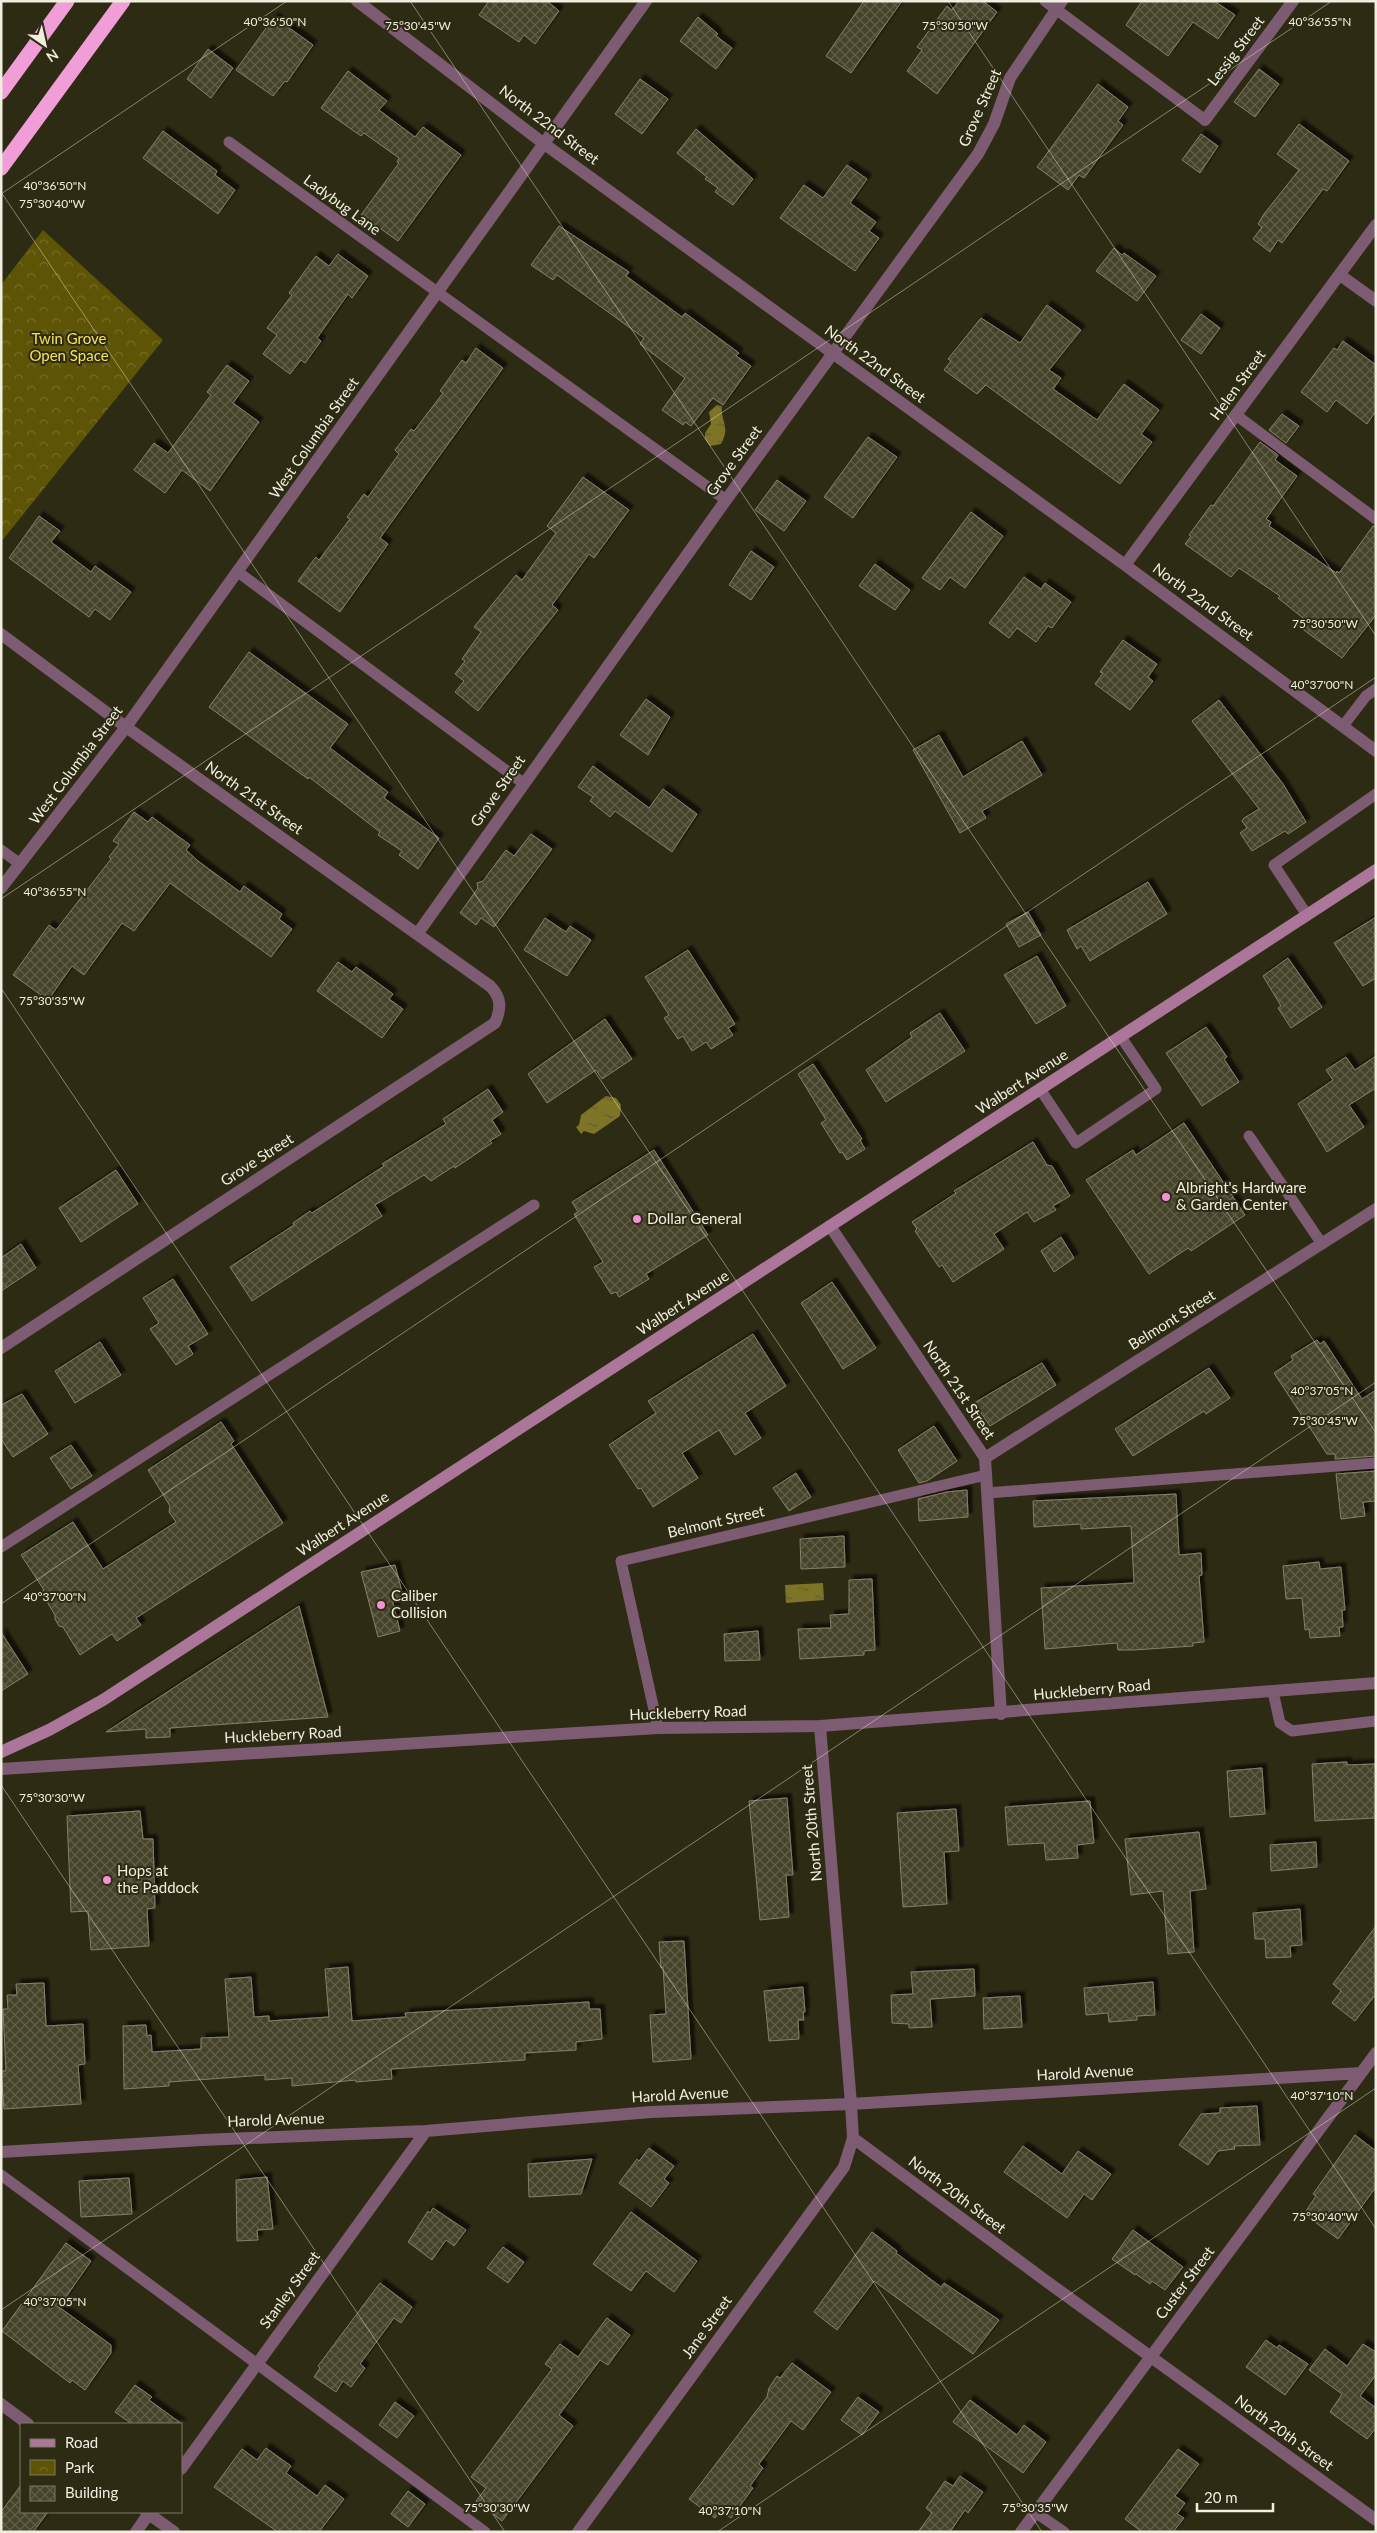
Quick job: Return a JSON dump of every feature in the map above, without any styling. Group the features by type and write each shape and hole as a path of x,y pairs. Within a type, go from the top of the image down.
{"highway":[{"path":"1,92 67,1"},
{"path":"1,168 123,1"}],"main road":[{"name":"Walbert Avenue","path":"1,1752 50,1730 103,1700 1376,870"}],"street":[{"name":"North 22nd Street","path":"357,1 544,142 1125,565 1376,751"},
{"name":"West Columbia Street","path":"1,888 126,727 646,1"},
{"name":"Lessig Street","path":"1206,120 1293,1"},
{"name":"Grove Street","path":"418,933 522,783 978,154 994,124 1010,78 1059,5"},
{"name":"Helen Street","path":"1125,565 1376,224"},
{"path":"1340,275 1376,301"},
{"name":"North 21st Street","path":"1,634 126,727 490,986"},
{"name":"Grove Street","path":"1,1348 495,1024 500,1011 500,999 490,986"},
{"name":"Belmont Street","path":"985,1458 1376,1209"},
{"name":"North 21st Street","path":"830,1226 985,1458 1001,1714"},
{"name":"Huckleberry Road","path":"1,1769 658,1728 820,1726 1001,1714 1376,1683"},
{"name":"North 20th Street","path":"820,1726 853,2138 1150,2357 1376,2520"},
{"name":"Custer Street","path":"1021,2532 1376,2053"},
{"name":"Harold Avenue","path":"1,2152 211,2139 426,2130 651,2112 851,2104 1361,2073"},
{"name":"Stanley Street","path":"182,2468 426,2130"},
{"name":"Jane Street","path":"578,2532 844,2168 853,2138"},
{"path":"1,2404 27,2423"},
{"path":"136,2532 148,2513"},
{"path":"150,2513 174,2532"}],"lane":[{"path":"1045,1 1059,5 1206,120"},
{"name":"Ladybug Lane","path":"229,142 726,500"},
{"path":"1236,416 1376,519"},
{"path":"238,572 522,783"},
{"path":"1343,726 1366,696 1376,689"},
{"path":"1307,915 1274,865 1376,794"},
{"path":"1,850 20,864"},
{"path":"1040,1089 1076,1143 1156,1090 1121,1037"},
{"path":"1249,1136 1322,1244"},
{"path":"1,1547 534,1205"},
{"path":"987,1493 1376,1463"},
{"name":"Belmont Street","path":"658,1728 621,1561 986,1475"},
{"path":"1273,1692 1280,1723 1292,1731 1376,1721"},
{"path":"1,2175 485,2532"},
{"path":"1035,2512 1064,2532"}],"green space":[{"name":"Twin Grove Open Space","path":"43,230 163,340 1,542 1,285"}],"water":[{"path":"717,405 722,406 725,433 721,444 710,446 705,439 705,433 711,424 709,412"},
{"path":"606,1096 616,1098 621,1105 620,1116 594,1134 584,1131 581,1134 576,1127 579,1125 581,1115"},
{"path":"823,1583 824,1600 786,1603 785,1585"}],"building":[{"path":"489,1 547,1 559,11 535,44 524,35 519,42 479,15"},
{"path":"864,1 902,1 851,73 826,56"},
{"path":"959,1 983,1 997,12 937,94 907,71 922,50 917,47 947,6 952,10"},
{"path":"1142,1 1214,1 1235,15 1218,39 1193,22 1168,56 1126,25"},
{"path":"274,17 313,45 287,82 285,81 273,96 236,70"},
{"path":"698,17 718,34 716,36 732,48 716,69 680,41"},
{"path":"208,49 233,68 211,98 187,79"},
{"path":"1259,69 1279,84 1255,117 1234,102"},
{"path":"348,71 387,101 379,110 415,137 423,127 461,155 398,241 361,215 399,163 397,162 399,158 364,133 361,136 321,108"},
{"path":"640,79 668,99 642,134 615,114"},
{"path":"1098,84 1128,107 1118,121 1123,125 1084,178 1079,175 1068,190 1037,167"},
{"path":"1299,124 1349,161 1327,191 1323,189 1282,243 1278,240 1270,252 1253,239 1262,227 1258,224 1264,214 1299,170 1277,154"},
{"path":"696,129 753,179 733,205 715,192 718,188 705,179 707,177 677,153"},
{"path":"163,131 217,171 215,175 235,190 218,214 143,158"},
{"path":"1201,134 1218,146 1200,173 1182,160"},
{"path":"847,165 867,179 850,203 876,222 869,231 879,238 855,271 780,218 804,185 823,198"},
{"path":"559,226 629,272 626,276 682,317 685,313 739,353 736,356 751,366 723,405 713,398 691,426 685,422 683,425 662,410 685,378 640,344 644,338 557,275 553,280 531,265"},
{"path":"1114,248 1156,276 1137,301 1096,271"},
{"path":"338,254 368,276 352,298 348,294 317,338 321,341 305,363 301,360 290,374 263,354 277,335 267,328 292,295 289,293 316,256 329,266"},
{"path":"1047,305 1081,330 1049,370 1061,378 1053,389 1097,420 1124,384 1159,410 1141,434 1152,442 1120,484 986,385 977,394 944,370 951,361 948,359 981,318 1020,343"},
{"path":"1201,314 1220,328 1201,354 1181,340"},
{"path":"1343,341 1376,365 1376,411 1367,424 1336,400 1327,412 1301,392 1334,348 1337,350"},
{"path":"476,348 503,368 380,538 388,544 340,612 298,581 316,557 319,560 350,519 347,517 364,494 368,497 399,454 395,450 411,429 414,431 443,393 440,391 462,360 466,363"},
{"path":"227,365 249,381 233,403 259,422 210,491 182,470 165,493 134,470 154,443 168,453 211,395 207,392"},
{"path":"1282,414 1299,426 1286,443 1269,430"},
{"path":"868,437 897,457 853,518 824,497"},
{"path":"1260,442 1278,455 1275,460 1297,476 1266,519 1271,522 1269,526 1336,573 1337,571 1339,573 1373,526 1376,526 1376,615 1342,658 1297,625 1303,618 1278,598 1280,596 1239,568 1231,577 1185,544 1191,536 1189,535 1211,505 1213,506"},
{"path":"583,477 629,510 594,558 589,554 552,605 558,610 478,711 455,692 464,681 455,674 465,661 462,659 481,632 474,627 516,575 522,580 556,533 547,526"},
{"path":"777,480 806,501 784,531 755,510"},
{"path":"971,512 1003,536 965,588 950,577 940,590 922,578"},
{"path":"39,516 60,531 51,542 91,572 95,566 131,592 110,620 95,609 89,617 9,558"},
{"path":"751,551 774,567 751,600 729,585"},
{"path":"875,564 910,590 895,610 859,586"},
{"path":"1024,577 1041,589 1045,583 1071,602 1052,628 1048,626 1036,642 1017,628 1009,638 989,623"},
{"path":"1123,640 1157,664 1148,677 1153,681 1130,710 1095,684 1103,673 1100,672"},
{"path":"249,652 348,724 330,748 388,792 384,798 439,838 418,869 399,855 402,851 378,835 380,832 309,777 308,779 209,707"},
{"path":"646,699 670,717 648,755 620,735"},
{"path":"1219,700 1283,784 1306,822 1288,834 1285,831 1252,851 1240,833 1247,828 1242,821 1259,809 1192,721"},
{"path":"939,735 963,777 1022,741 1042,775 982,811 986,818 960,833 913,750"},
{"path":"593,766 649,808 663,789 697,814 672,852 615,811 610,817 590,801 593,797 578,787"},
{"path":"134,812 148,822 152,817 190,845 186,850 198,861 240,892 244,886 282,914 279,919 292,929 271,957 170,883 134,931 122,923 84,975 72,966 48,1000 13,975 49,925 56,930 111,859 109,857 119,844 113,841"},
{"path":"531,834 552,849 494,927 481,918 476,925 460,913 478,888 477,883 483,881 506,850 514,856"},
{"path":"1148,882 1167,914 1090,961 1081,946 1077,949 1067,930"},
{"path":"1028,912 1041,935 1019,947 1006,924"},
{"path":"1376,917 1376,978 1363,986 1334,943"},
{"path":"545,918 566,932 570,926 591,940 567,976 524,950"},
{"path":"688,950 735,1024 728,1028 733,1035 711,1049 706,1042 692,1051 683,1036 678,1039 664,1018 669,1015 645,977"},
{"path":"1037,956 1066,1006 1036,1024 1004,975"},
{"path":"1288,958 1322,1007 1291,1028 1278,1008 1281,1006 1263,976"},
{"path":"338,962 352,972 356,967 393,994 389,999 403,1009 382,1038 317,991"},
{"path":"940,1013 965,1051 886,1102 866,1070 912,1037 910,1033"},
{"path":"605,1019 632,1059 602,1079 596,1070 547,1103 528,1074"},
{"path":"1206,1027 1227,1057 1224,1059 1239,1082 1202,1106 1166,1053"},
{"path":"1376,1056 1376,1088 1349,1105 1364,1127 1327,1152 1298,1104 1333,1080 1326,1070 1346,1057 1355,1070"},
{"path":"813,1064 862,1139 860,1140 865,1149 847,1160 842,1152 840,1153 821,1123 826,1120 798,1074"},
{"path":"488,1089 503,1112 492,1120 501,1134 490,1141 492,1143 455,1168 454,1166 431,1181 424,1175 375,1205 382,1216 252,1301 230,1267 294,1225 293,1223 310,1211 312,1213 384,1166 382,1164 446,1124 443,1119"},
{"name":"Albright's Hardware & Garden Center","path":"1184,1123 1245,1215 1191,1251 1188,1248 1149,1274 1086,1180 1133,1150 1136,1155"},
{"path":"1033,1142 1047,1165 1052,1166 1070,1196 1053,1206 1056,1210 1034,1222 1027,1212 994,1234 1004,1249 953,1282 942,1265 939,1267 915,1231 917,1229 912,1222 956,1193 954,1191"},
{"name":"Dollar General","path":"654,1150 708,1235 646,1274 649,1279 619,1297 616,1292 611,1294 594,1267 603,1262 574,1214 578,1212 572,1202"},
{"path":"116,1170 138,1204 81,1242 59,1208"},
{"path":"1061,1237 1074,1258 1054,1272 1041,1251"},
{"path":"21,1244 36,1268 1,1291 1,1258"},
{"path":"173,1279 208,1334 188,1346 193,1354 176,1365 150,1329 159,1323 143,1298"},
{"path":"832,1282 876,1348 843,1369 801,1303"},
{"path":"753,1334 786,1386 745,1413 761,1438 735,1455 719,1430 682,1453 698,1478 653,1507 641,1488 638,1489 609,1445 656,1413 648,1401"},
{"path":"1317,1340 1320,1344 1324,1341 1362,1399 1376,1390 1376,1456 1335,1459 1335,1454 1327,1454 1274,1373 1293,1360 1291,1356"},
{"path":"100,1342 121,1375 75,1403 55,1371"},
{"path":"1042,1363 1056,1385 990,1426 974,1403"},
{"path":"1209,1368 1230,1398 1206,1414 1204,1411 1133,1456 1115,1429"},
{"path":"22,1394 48,1434 13,1457 1,1439 1,1405"},
{"path":"221,1422 234,1441 231,1444 283,1523 136,1618 141,1625 117,1641 112,1634 80,1655 63,1627 59,1626 55,1615 41,1592 44,1590 21,1555 73,1522 103,1569 176,1522 169,1512 170,1506 148,1470"},
{"path":"934,1426 957,1461 927,1481 919,1483 898,1450"},
{"path":"71,1445 92,1476 71,1489 50,1458"},
{"path":"1376,1471 1376,1501 1363,1502 1365,1516 1341,1519 1336,1474"},
{"path":"796,1473 811,1497 789,1511 773,1488"},
{"path":"967,1490 968,1517 919,1521 918,1499 947,1492"},
{"path":"1176,1494 1179,1555 1201,1553 1202,1575 1199,1576 1204,1642 1193,1643 1193,1646 1134,1650 1118,1650 1117,1643 1045,1649 1041,1588 1134,1583 1131,1526 1081,1529 1081,1524 1034,1527 1033,1501"},
{"path":"844,1536 845,1567 801,1569 800,1539"},
{"path":"1319,1562 1320,1569 1341,1567 1345,1610 1342,1610 1343,1627 1339,1627 1340,1636 1310,1638 1309,1629 1305,1630 1302,1598 1286,1599 1283,1566"},
{"name":"Caliber Collision","path":"395,1565 403,1596 392,1599 400,1631 378,1637 361,1572"},
{"path":"872,1579 875,1650 864,1651 864,1655 800,1659 798,1629 831,1628 830,1615 849,1614 849,1580"},
{"path":"299,1606 328,1717 170,1728 170,1737 146,1738 146,1729 106,1732"},
{"path":"758,1631 760,1660 725,1661 724,1634"},
{"path":"1,1632 28,1674 1,1691"},
{"path":"1347,1762 1347,1765 1376,1764 1376,1818 1315,1821 1312,1764"},
{"path":"1262,1768 1265,1814 1230,1817 1227,1771"},
{"path":"787,1798 793,1875 786,1875 789,1917 760,1920 749,1801"},
{"path":"1090,1801 1094,1843 1077,1845 1078,1858 1046,1860 1044,1843 1008,1845 1005,1807"},
{"path":"956,1809 959,1851 944,1852 947,1904 903,1907 897,1813"},
{"name":"Hops at the Paddock","path":"140,1811 143,1839 153,1839 155,1908 147,1909 149,1946 91,1950 88,1911 71,1912 67,1816"},
{"path":"1199,1832 1206,1889 1190,1891 1194,1952 1168,1954 1163,1891 1131,1895 1125,1839"},
{"path":"1316,1842 1317,1867 1271,1871 1270,1845"},
{"path":"1300,1909 1302,1945 1290,1946 1291,1957 1266,1958 1265,1939 1255,1939 1253,1913"},
{"path":"1376,1926 1376,1994 1355,2021 1332,2003 1341,1991 1333,1984"},
{"path":"684,1941 691,2059 653,2062 650,2015 666,2014 663,1967 661,1968 659,1942"},
{"path":"348,1967 352,2021 406,2017 405,2013 589,2002 589,2009 600,2009 602,2039 576,2042 576,2050 525,2053 525,2060 391,2069 392,2079 356,2082 356,2080 292,2086 292,2078 265,2080 265,2075 169,2082 169,2086 124,2089 123,2026 146,2025 147,2036 151,2035 152,2052 201,2049 201,2038 229,2037 225,1979 251,1977 254,2017 269,2016 269,2021 329,2017 325,1969"},
{"path":"974,1969 975,1996 930,1999 932,2027 909,2028 909,2024 892,2023 891,1995 913,1994 911,1972"},
{"path":"1153,1982 1155,2015 1137,2016 1137,2020 1109,2022 1108,2013 1086,2015 1084,1988"},
{"path":"44,1983 46,2026 83,2024 85,2064 78,2065 81,2104 4,2109 1,2071 6,2071 3,2009 8,2009 7,1995 17,1995 16,1984"},
{"path":"803,1987 805,2012 803,2012 804,2020 798,2020 799,2039 769,2041 764,1991"},
{"path":"1020,1996 1022,2027 984,2029 983,1998"},
{"path":"1257,2106 1260,2145 1234,2146 1235,2149 1218,2151 1208,2165 1179,2145 1201,2114 1220,2113 1220,2108"},
{"path":"1355,2135 1376,2151 1376,2187 1338,2239 1304,2214 1316,2196 1313,2194"},
{"path":"1023,2146 1062,2174 1078,2151 1111,2174 1092,2200 1084,2194 1067,2218 1004,2172"},
{"path":"649,2148 674,2166 664,2179 669,2183 651,2207 619,2183 637,2159 639,2161"},
{"path":"592,2159 581,2194 529,2197 528,2164"},
{"path":"267,2177 273,2229 257,2230 258,2240 237,2241 236,2180"},
{"path":"129,2178 132,2214 81,2217 79,2181"},
{"path":"433,2208 466,2230 454,2246 446,2240 432,2260 408,2242 428,2211 430,2213"},
{"path":"631,2212 697,2261 674,2292 646,2271 631,2291 593,2264"},
{"path":"1133,2230 1183,2267 1165,2290 1152,2281 1150,2284 1112,2259"},
{"path":"872,2232 941,2287 944,2283 999,2320 973,2354 874,2281 837,2330 814,2312"},
{"path":"66,2243 91,2261 59,2307 111,2345 111,2353 85,2390 72,2380 70,2383 2,2331"},
{"path":"503,2247 524,2262 508,2283 487,2268"},
{"path":"380,2283 412,2307 401,2323 394,2318 360,2364 365,2368 351,2387 343,2381 336,2392 314,2377 320,2368 318,2366"},
{"path":"607,2318 630,2335 608,2365 600,2360 559,2415 573,2426 502,2521 476,2501 486,2488 471,2477 552,2369 545,2364 560,2344 578,2357"},
{"path":"1266,2340 1277,2348 1279,2345 1308,2364 1285,2395 1246,2367"},
{"path":"1363,2344 1376,2352 1376,2375 1360,2396 1376,2408 1376,2428 1367,2439 1330,2412 1342,2394 1309,2370 1325,2349 1347,2366"},
{"path":"792,2363 831,2392 803,2430 791,2421 759,2464 763,2468 750,2486 753,2488 731,2518 721,2511 715,2518 689,2499 767,2397 769,2388 777,2376 780,2378"},
{"path":"135,2385 152,2397 149,2400 181,2423 131,2423 115,2412"},
{"path":"858,2397 879,2412 862,2435 841,2420"},
{"path":"970,2400 1017,2435 1024,2425 1046,2442 1023,2473 953,2422"},
{"path":"395,2402 414,2416 397,2438 379,2425"},
{"path":"266,2448 291,2466 286,2473 317,2496 325,2485 344,2499 319,2532 278,2532 214,2487 242,2449 257,2460"},
{"path":"1178,2449 1199,2464 1175,2496 1185,2503 1177,2514 1184,2518 1173,2532 1142,2532 1125,2519"},
{"path":"960,2476 983,2492 968,2513 965,2510 950,2532 918,2532 932,2513 926,2508 945,2481 953,2486"},
{"path":"20,2486 20,2513 47,2513 33,2532 1,2532 1,2512"},
{"path":"408,2491 425,2504 408,2527 391,2514"}],"place":[{"name":"Albright's Hardware & Garden Center","path":"1166,1197"},
{"name":"Dollar General","path":"637,1219"},
{"name":"Caliber Collision","path":"381,1605"},
{"name":"Hops at the Paddock","path":"107,1880"}]}
